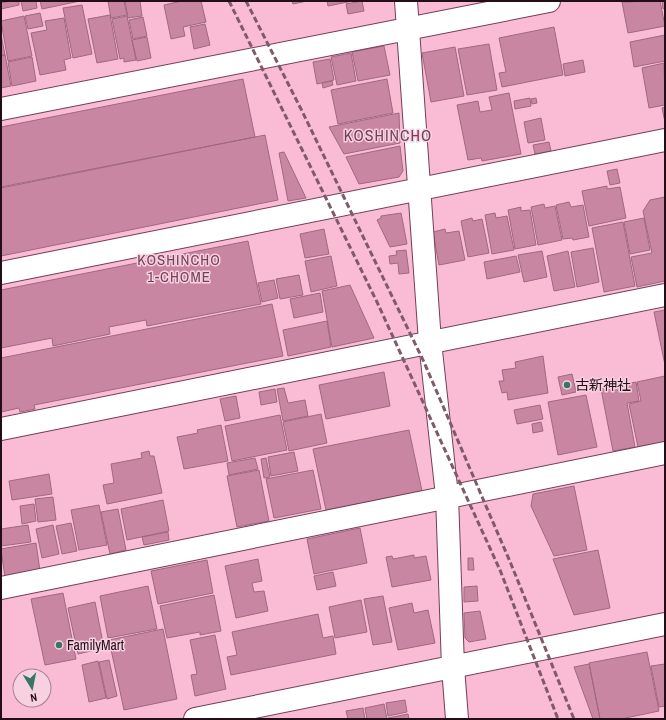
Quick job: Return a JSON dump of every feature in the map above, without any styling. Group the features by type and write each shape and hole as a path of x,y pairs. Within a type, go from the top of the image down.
{"street":[{"path":"406,1 430,342 447,496 453,667 457,719"},
{"path":"1,109 549,1"},
{"path":"1,273 665,140"},
{"path":"1,429 665,295"},
{"path":"1,588 447,496 665,453"},
{"path":"195,719 665,624"}],"building":[{"path":"19,1 19,5 1,9 1,3"},
{"path":"21,1 36,1 37,8 23,11"},
{"path":"40,1 80,1 42,9"},
{"path":"108,1 124,1 127,15 111,18"},
{"path":"125,1 140,1 142,16 128,18"},
{"path":"182,1 201,1 206,22 183,27 185,36 171,39 164,5"},
{"path":"292,1 307,1 293,4"},
{"path":"327,1 353,1 328,6"},
{"path":"362,1 364,11 348,14 346,4"},
{"path":"660,1 665,26 628,33 622,2"},
{"path":"662,1 665,1 665,8 663,9"},
{"path":"82,5 92,54 73,58 63,8"},
{"path":"40,13 43,26 28,29 25,16"},
{"path":"110,15 118,59 97,63 88,19"},
{"path":"24,16 32,56 8,61 1,21"},
{"path":"127,16 136,60 124,62 124,58 120,59 112,19"},
{"path":"143,17 147,36 133,39 129,20"},
{"path":"64,18 71,58 64,60 66,70 40,75 31,33 47,30 45,21"},
{"path":"205,24 210,45 194,49 190,27"},
{"path":"554,27 563,75 502,87 499,73 506,72 499,38"},
{"path":"1,35 5,55 1,55"},
{"path":"665,35 665,61 634,67 630,42"},
{"path":"147,37 151,58 137,61 132,40"},
{"path":"489,44 497,90 467,95 458,49"},
{"path":"384,46 390,75 358,81 352,52"},
{"path":"455,47 464,96 431,102 422,53"},
{"path":"351,53 356,81 337,85 331,57"},
{"path":"5,55 11,86 1,88 1,56"},
{"path":"32,57 36,81 12,86 8,62"},
{"path":"330,59 334,80 317,84 313,62"},
{"path":"583,60 585,72 565,76 563,64"},
{"path":"664,63 665,105 649,108 642,68"},
{"path":"243,79 255,137 1,187 1,127"},
{"path":"387,79 393,113 338,124 331,90"},
{"path":"332,81 333,85 323,88 322,83"},
{"path":"509,93 521,154 482,161 481,158 468,160 457,105 478,101 480,112 492,110 489,97"},
{"path":"530,98 531,106 515,109 514,101"},
{"path":"536,98 537,103 532,104 531,99"},
{"path":"665,107 665,122 662,108"},
{"path":"399,113 400,143 344,154 329,127"},
{"path":"541,118 545,140 528,143 524,122"},
{"path":"265,135 278,200 1,256 1,188"},
{"path":"549,142 551,151 535,154 533,145"},
{"path":"400,146 403,171 399,177 359,184 346,157"},
{"path":"284,152 306,198 288,201 279,153"},
{"path":"617,169 620,183 610,185 607,171"},
{"path":"607,186 607,189 620,187 626,218 589,226 582,191"},
{"path":"665,197 665,281 637,287 631,257 652,253 643,211 650,200"},
{"path":"569,202 571,207 583,205 589,237 573,240 572,238 563,239 556,205"},
{"path":"544,204 545,208 555,206 562,240 538,245 531,207"},
{"path":"521,207 521,211 530,210 536,245 515,249 508,210"},
{"path":"401,213 407,244 390,247 377,220 381,218 381,216"},
{"path":"495,213 496,218 507,216 514,250 492,254 485,215"},
{"path":"472,218 473,221 482,219 489,253 468,257 461,221"},
{"path":"644,218 650,250 630,254 624,222"},
{"path":"623,222 635,286 604,292 592,228"},
{"path":"324,229 329,254 305,258 300,234"},
{"path":"445,229 446,233 459,231 465,260 439,265 433,232"},
{"path":"248,241 261,304 147,326 146,320 109,327 110,334 53,346 52,338 1,348 1,290"},
{"path":"593,248 599,282 577,287 571,252"},
{"path":"406,250 409,273 399,274 398,263 390,264 389,256 397,255 396,251"},
{"path":"542,251 547,277 524,282 518,255"},
{"path":"568,251 575,287 554,291 547,256"},
{"path":"331,256 337,286 311,292 305,261"},
{"path":"516,256 520,272 487,279 484,262"},
{"path":"299,275 303,295 280,299 276,279"},
{"path":"274,280 278,298 262,302 258,283"},
{"path":"350,285 374,338 332,347 322,291"},
{"path":"320,293 323,312 294,318 290,299"},
{"path":"272,304 283,356 34,405 35,409 20,412 19,408 1,412 1,358"},
{"path":"665,310 665,365 654,312"},
{"path":"327,321 331,347 288,356 283,330"},
{"path":"543,356 548,393 508,400 507,392 502,393 499,381 504,381 502,370 516,368 515,362"},
{"path":"384,372 390,406 326,419 319,385"},
{"path":"572,374 576,392 562,395 558,377"},
{"path":"665,376 665,442 638,447 629,404 641,401 637,382"},
{"path":"636,382 639,401 627,403 635,447 613,451 601,389"},
{"path":"284,388 288,403 305,400 308,416 283,421 277,389"},
{"path":"275,389 277,402 261,405 259,392"},
{"path":"586,395 597,447 558,455 548,402"},
{"path":"236,396 240,418 225,421 220,399"},
{"path":"540,405 543,419 517,424 514,410"},
{"path":"321,414 327,443 289,451 283,422"},
{"path":"280,415 287,450 232,461 225,426"},
{"path":"541,422 543,431 533,433 532,424"},
{"path":"221,425 228,461 184,469 177,437 198,433 197,430"},
{"path":"409,430 422,491 326,510 313,449"},
{"path":"149,451 150,456 154,456 162,493 107,504 103,485 114,483 111,464 142,458 141,453"},
{"path":"294,452 298,471 271,476 268,457"},
{"path":"255,458 258,469 229,475 227,463"},
{"path":"266,458 270,477 264,478 261,459"},
{"path":"259,470 269,521 237,527 227,476"},
{"path":"313,470 321,509 274,518 266,479"},
{"path":"49,474 52,494 12,500 9,481"},
{"path":"574,486 587,550 554,556 531,506 533,494"},
{"path":"53,497 56,520 38,522 35,499"},
{"path":"163,500 169,531 127,540 121,509"},
{"path":"34,504 36,521 22,524 20,506"},
{"path":"99,505 107,545 79,550 71,510"},
{"path":"118,509 126,550 110,554 101,512"},
{"path":"71,523 77,551 62,554 56,526"},
{"path":"28,525 31,542 1,546 1,529"},
{"path":"53,525 59,554 42,558 36,529"},
{"path":"360,528 367,563 314,574 307,539"},
{"path":"168,532 169,540 144,545 142,537"},
{"path":"36,543 40,571 5,577 1,549"},
{"path":"598,550 610,608 574,615 553,559"},
{"path":"414,555 414,558 426,556 431,580 392,587 386,557 392,556 393,559"},
{"path":"468,558 473,558 474,570 468,570"},
{"path":"258,559 262,581 252,583 254,592 264,591 268,611 236,618 225,566"},
{"path":"207,560 213,593 158,604 151,571"},
{"path":"333,572 336,586 317,590 314,576"},
{"path":"148,586 157,629 108,638 100,596"},
{"path":"477,586 478,601 464,602 464,587"},
{"path":"63,593 76,659 45,665 31,599"},
{"path":"214,595 221,631 200,635 200,632 167,638 160,606"},
{"path":"383,596 392,642 373,645 364,599"},
{"path":"361,600 367,632 335,638 329,607"},
{"path":"95,602 104,648 78,654 68,608"},
{"path":"412,603 414,613 428,610 435,643 398,650 389,608"},
{"path":"480,611 486,639 469,642 465,638 464,613"},
{"path":"318,614 323,638 333,636 336,654 231,675 227,657 237,655 232,632"},
{"path":"163,629 177,699 124,710 109,640"},
{"path":"215,635 226,689 195,696 191,675 197,674 190,640"},
{"path":"647,652 659,711 621,719 600,719 589,663"},
{"path":"109,660 117,696 107,699 99,662"},
{"path":"98,661 106,698 89,702 82,665"},
{"path":"589,664 600,719 593,719 574,667"},
{"path":"665,664 665,706 659,707 651,666"},
{"path":"405,700 407,712 388,716 386,703"},
{"path":"384,704 387,719 367,719 365,708"},
{"path":"363,708 365,719 348,719 346,711"},
{"path":"408,714 409,719 388,719 388,718"}],"railway":[{"path":"229,1 377,302 500,570 558,719"},
{"path":"246,1 302,111 424,362 511,564 574,719"}],"place":[{"name":"古新神社","path":"567,385"},
{"name":"FamilyMart","path":"59,645"}],"district":[{"name":"KOSHINCHO","path":"388,135"},
{"name":"KOSHINCHO 1-CHOME","path":"179,268"}]}
